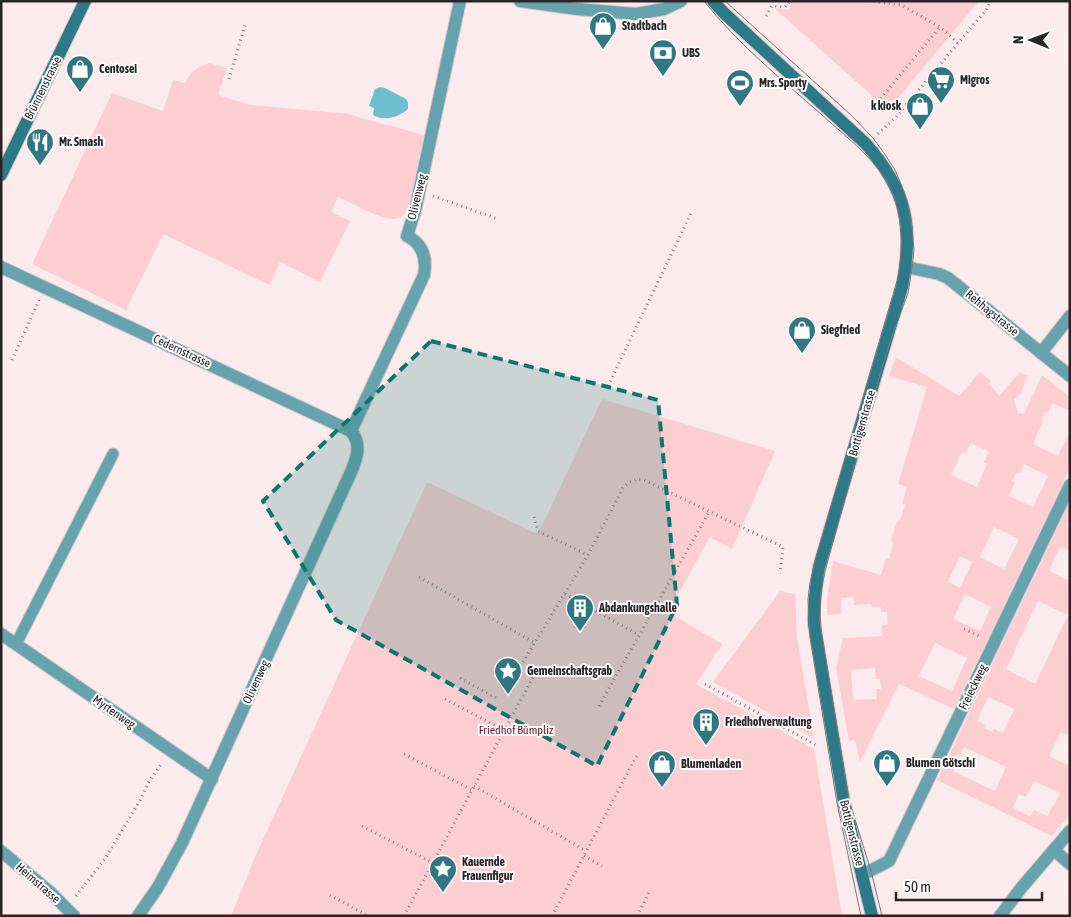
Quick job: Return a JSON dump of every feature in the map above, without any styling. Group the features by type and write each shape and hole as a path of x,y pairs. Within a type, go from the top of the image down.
{"street":[{"name":"Brünnenstrasse","path":"1,175 85,1"},
{"name":"Olivenweg","path":"138,916 172,863 351,472 357,456 354,436 424,275 426,266 424,252 418,244 406,236 415,211 460,1"},
{"path":"520,1 586,10 636,14 664,9 681,1"},
{"name":"Bottigenstrasse","path":"713,1 866,144 890,176 900,198 907,231 908,245 902,287 819,567 814,600 816,636 844,802 872,916"},
{"name":"Cedernstrasse","path":"1,267 354,436"},
{"name":"Rehhagstrasse","path":"906,267 939,274 948,278 1070,376"},
{"path":"1041,354 1070,316"},
{"name":"Freieckweg","path":"862,875 889,861 1070,485"},
{"name":"Myrtenweg","path":"1,634 212,779"},
{"path":"1000,916 1070,831"},
{"path":"1054,850 1070,864"},
{"name":"Heimstrasse","path":"1,851 50,892 74,916"}],"lane":[{"path":"16,644 113,454"}],"path":[{"path":"766,16 772,6 785,7 790,1"},
{"path":"869,1 901,5 940,27 958,43"},
{"path":"866,144 896,117 986,10 990,1"},
{"path":"229,79 245,25"},
{"path":"871,110 940,27"},
{"path":"419,190 498,220"},
{"path":"608,386 692,211"},
{"path":"12,360 40,297"},
{"path":"523,662 588,555 623,488 633,480 644,480 783,547 780,573"},
{"path":"599,706 709,512"},
{"path":"534,517 538,531 588,555"},
{"path":"419,577 534,643"},
{"path":"565,594 639,635"},
{"path":"404,916 537,670"},
{"path":"460,678 496,698"},
{"path":"705,684 816,745"},
{"path":"445,698 504,730"},
{"path":"74,898 105,859 128,823 148,784 170,751"},
{"path":"404,754 472,790"},
{"path":"552,916 637,755"},
{"path":"474,786 586,851"},
{"path":"362,826 433,863"},
{"path":"584,856 602,866"},
{"path":"637,916 649,893"},
{"path":"330,895 368,916"}],"highlighted area":[{"path":"431,341 658,400 677,605 597,766 336,620 263,501"}],"green space":[{"path":"790,1 979,1 888,110 774,8 789,10"},
{"path":"209,63 227,68 218,95 250,105 350,114 424,135 407,211 399,218 388,219 338,197 331,212 350,221 320,282 280,262 269,285 163,234 126,310 32,264 112,93 163,111 173,80 185,83 194,70"},
{"path":"896,357 959,396 980,372 991,381 989,383 999,396 1020,372 1028,375 1021,393 1014,400 1018,413 1024,414 1042,375 1070,397 1070,411 1052,403 1048,413 1045,412 1041,420 1043,421 1033,444 1058,456 1070,431 1070,468 954,709 899,684 860,762 855,740 849,741 836,668 843,638 882,636 882,625 888,625 887,612 881,612 881,607 872,607 871,604 854,605 854,597 841,598 841,614 827,615 827,600 833,561 881,575 886,558 889,559 893,544 891,540 905,505 902,504 907,487 898,484 927,387 889,376","holes":["971,443 989,452 984,462 987,464 977,487 951,475 962,452 966,453","1024,464 1048,476 1033,507 1009,496 1015,482 1012,481 1016,473 1019,474","994,527 1019,539 1004,569 980,557","960,556 972,562 960,588 948,582","965,594 991,607 980,631 953,619","935,643 967,658 952,691 919,676","875,668 876,679 880,679 881,689 876,689 877,699 853,700 851,670"]},
{"name":"Friedhof Bümpliz","path":"602,399 775,451 732,549 710,537 668,612 722,644 696,684 814,749 842,916 231,916 255,857 427,482 535,533 539,532"},
{"path":"1070,502 1070,519 1066,526 1070,529 1070,551 1060,547 1049,571 1070,581 1070,736 1061,732 1049,756 1070,766 1070,814 1052,836 937,780","holes":["1038,601 1068,615 1035,684 1006,669","988,697 1014,709 1003,733 994,729 992,732 984,728 985,725 977,721","964,747 1006,767 995,791 953,771","1034,781 1060,793 1049,817 1034,810 1030,816 1013,808 1019,794 1026,797"]},
{"path":"780,591 795,594 797,637 814,738 713,682"}],"water":[{"path":"380,87 406,99 408,109 391,118 373,115 374,108 369,106 375,89"}],"tram line":[{"path":"704,1 745,46 872,161 893,194 899,215 901,249 897,281 816,557 808,599 810,637 837,803 861,916"},
{"path":"725,1 851,115 873,138 895,170 907,200 912,227 914,250 908,293 881,371 828,560 820,606 822,635 849,800 871,871 882,916"}],"place":[{"name":"Stadtbach","path":"603,50"},
{"name":"UBS","path":"663,77"},
{"name":"Centosei","path":"80,93"},
{"name":"Migros","path":"941,104"},
{"name":"Mrs. Sporty","path":"740,107"},
{"name":"k kiosk","path":"920,130"},
{"name":"Mr. Smash","path":"40,166"},
{"name":"Siegfried","path":"802,354"},
{"name":"Abdankungshalle","path":"580,632"},
{"name":"Gemeinschaftsgrab","path":"508,695"},
{"name":"Friedhofverwaltung","path":"706,746"},
{"name":"Blumen Götschi","path":"887,787"},
{"name":"Blumenladen","path":"662,788"},
{"name":"Kauernde Frauenfigur","path":"443,893"}]}
